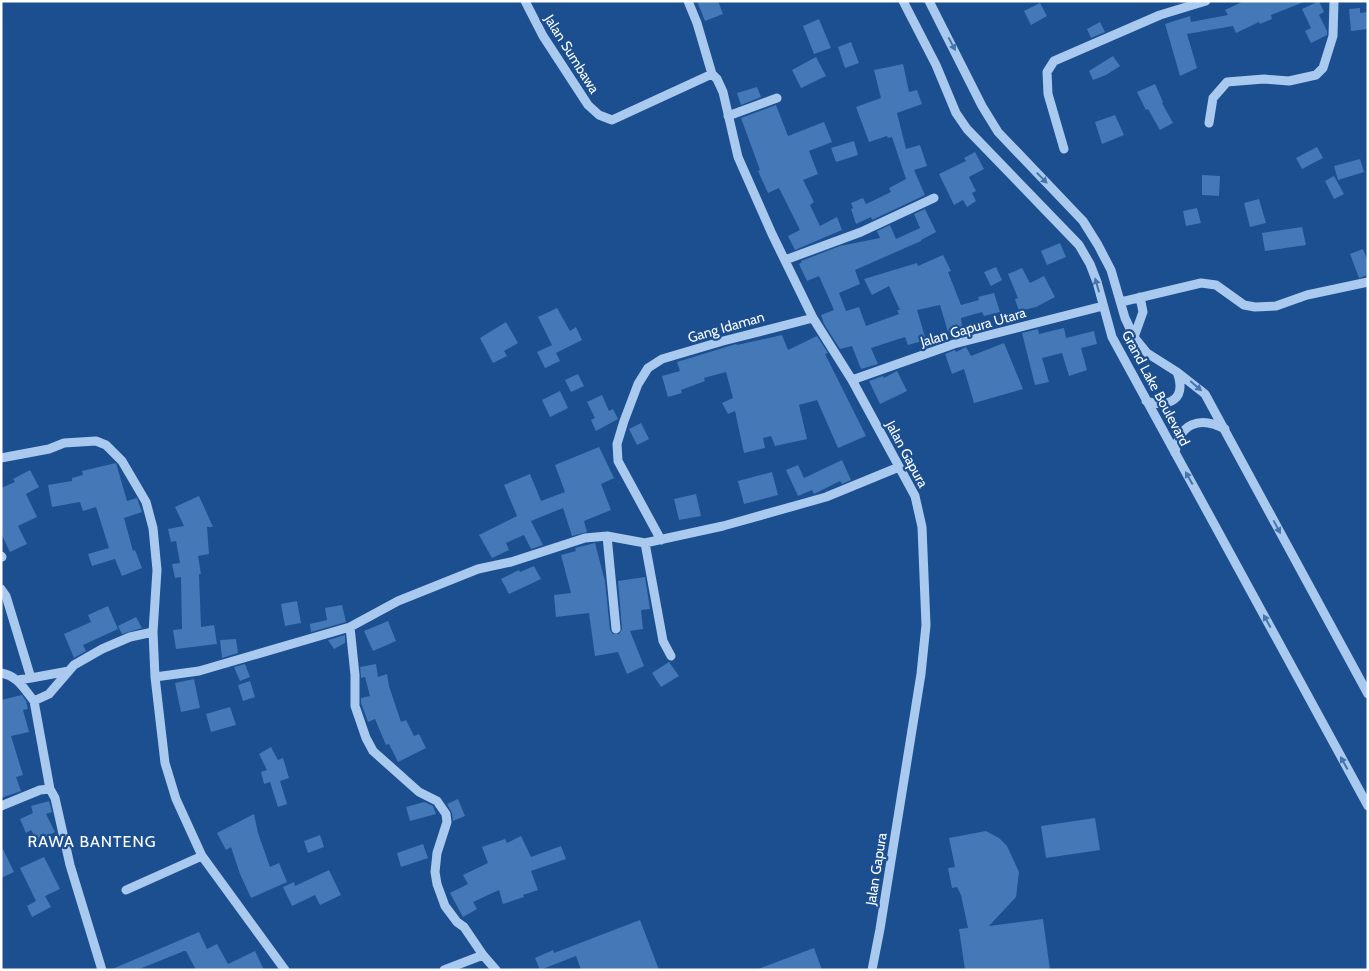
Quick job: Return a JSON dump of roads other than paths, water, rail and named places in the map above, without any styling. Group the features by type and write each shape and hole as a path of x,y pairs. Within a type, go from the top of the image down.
{"street":[{"name":"Jalan Sumbawa","path":"525,1 543,36 588,104 599,115 612,120 712,74"},
{"name":"Jalan Gapura","path":"688,1 697,23 712,74 717,79 723,92 738,157 814,318 852,380 915,496 922,527 926,625 922,674 872,970"},
{"name":"Grand Lake Boulevard","path":"903,1 936,66 956,113 967,129 1079,245 1090,264 1097,282 1112,337 1368,806"},
{"name":"Grand Lake Boulevard","path":"930,1 982,106 998,132 1083,221 1112,270 1125,318 1134,337 1147,353 1177,372 1205,394 1368,694"},
{"path":"1064,149 1048,94 1047,72 1054,61 1160,15 1206,1"},
{"path":"1209,123 1214,98 1227,82 1264,79 1289,81 1316,75 1323,68 1333,36 1334,1"},
{"path":"728,116 777,98"},
{"path":"785,260 861,232 934,198"},
{"path":"1121,302 1202,283 1216,285 1244,305 1255,307 1276,306 1307,295 1368,282"},
{"path":"1134,337 1143,312 1140,297"},
{"name":"Jalan Gapura Utara","path":"852,380 954,344 1103,306"},
{"name":"Gang Idaman","path":"660,540 618,461 617,444 624,421 638,384 648,368 662,359 722,341 814,318"},
{"path":"1146,401 1166,404 1174,400 1180,390 1180,380 1177,372"},
{"path":"1175,454 1179,437 1188,427 1196,423 1206,422 1225,429"},
{"path":"1,458 49,449 64,443 96,441 106,446 122,461 146,502 153,528 157,570 153,632 155,677 165,763 176,799 202,856 285,970"},
{"path":"155,677 199,671 350,627 398,601 478,569 511,562 585,538 607,536 645,543 723,526 779,512 826,497 899,467"},
{"path":"607,536 616,629"},
{"path":"645,543 663,641 671,656"},
{"path":"1,589 6,596 31,678"},
{"path":"350,627 356,675 355,706 366,738 373,751 419,792 437,801 446,814 447,822 437,854 435,872 437,884 445,906 457,922 464,927 496,970"},
{"path":"34,700 49,694 74,665 102,649 130,637 153,632"},
{"path":"18,680 69,670"},
{"path":"1,673 18,680 34,700 50,790 55,798 70,865 102,970"},
{"path":"1,806 40,790 50,790"},
{"path":"126,890 202,856"},
{"path":"444,970 456,968 483,955"}],"district":[{"name":"RAWA BANTENG","path":"92,841"}]}
